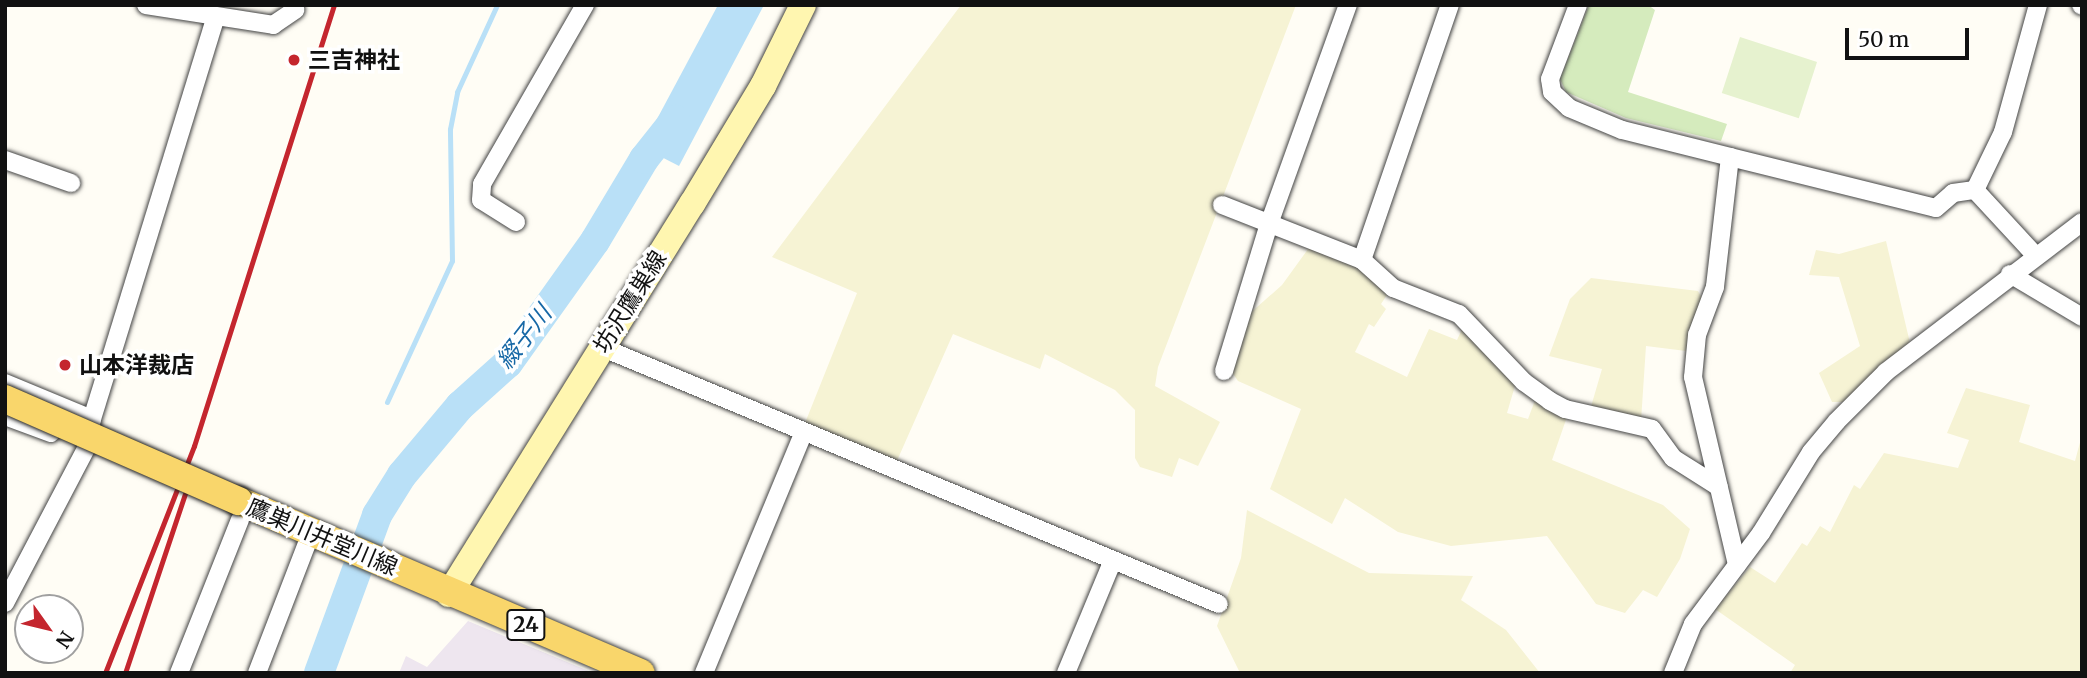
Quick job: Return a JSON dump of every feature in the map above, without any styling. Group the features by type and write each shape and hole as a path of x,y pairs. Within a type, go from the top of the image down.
{"main road":[{"name":"坊沢鷹巣線","path":"449,594 756,98 803,5"},
{"name":"鷹巣川井堂川線","path":"5,399 240,511 317,536 640,673"}],"street":[{"path":"146,5 273,25 295,10"},
{"path":"516,222 481,200 482,184 585,5"},
{"path":"1224,371 1269,223 1348,5"},
{"path":"1362,260 1450,5"},
{"path":"1578,5 1550,79 1552,92 1569,107 1622,130 1936,208 1953,193 1975,190"},
{"path":"1975,190 2003,132 2038,5"},
{"path":"5,603 87,447 92,419 216,17"},
{"path":"1730,157 1715,287 1698,335 1693,365 1737,565"},
{"path":"5,160 71,183"},
{"path":"1975,190 2035,256"},
{"path":"1222,205 1362,260 1393,288 1459,314 1524,383 1550,401 1565,409 1652,429 1673,458 1719,488"},
{"path":"1673,673 1693,624 1737,565 1811,452 1837,421 1886,372 2010,274 2082,222"},
{"path":"2010,274 2082,317"},
{"path":"601,347 803,434 1219,604"},
{"path":"5,383 92,419"},
{"path":"5,416 87,447"},
{"path":"704,673 803,434"},
{"path":"179,673 240,511"},
{"path":"257,673 317,536"},
{"path":"1066,673 1113,560"}],"shaded area":[{"path":"961,5 1296,5 1158,367 1155,386 1220,422 1198,466 1179,458 1172,477 1140,467 1135,458 1135,410 1115,390 1045,354 1040,369 953,334 896,463 805,423 857,293 772,257"},
{"path":"1886,241 1910,343 1843,402 1832,402 1819,373 1860,346 1839,277 1809,275 1816,250 1839,254"},
{"path":"1311,245 1357,264 1389,292 1381,304 1386,309 1374,327 1369,324 1355,352 1407,377 1429,329 1457,340 1464,325 1517,379 1507,413 1528,419 1537,395 1568,414 1552,460 1663,505 1690,529 1680,559 1657,597 1643,590 1625,613 1596,604 1547,536 1451,546 1398,532 1345,498 1332,524 1270,489 1301,409 1238,381 1229,368 1247,316 1282,285"},
{"path":"1591,278 1698,291 1703,300 1686,351 1646,346 1641,421 1590,410 1602,369 1549,356 1570,299"},
{"path":"1966,388 2030,405 2019,442 2075,461 2082,435 2082,673 1790,673 1795,665 1715,609 1750,567 1775,583 1802,543 1807,546 1820,526 1830,532 1854,485 1860,489 1884,453 1958,468 1969,440 1947,433"},
{"path":"1247,510 1369,573 1473,576 1461,600 1506,630 1540,673 1240,673 1217,626 1241,558"},
{"path":"468,621 593,673 399,673 406,656 427,667"}],"green space":[{"path":"1589,5 1648,5 1655,10 1628,92 1727,124 1721,141 1626,118 1566,92 1560,79"},
{"path":"1740,37 1817,62 1799,118 1722,93"}],"water":[{"path":"718,5 764,5 679,166 642,147"}],"waterway":[{"path":"387,402 452,261 450,129 457,92 497,5"},
{"name":"綴子川","path":"319,673 377,515 402,475 460,406 508,363 595,241 644,159 675,120"}],"railway":[{"path":"105,673 194,446 334,5"},
{"path":"125,673 185,494"}],"place":[{"name":"三吉神社","path":"294,60"},
{"name":"山本洋裁店","path":"65,365"}]}
